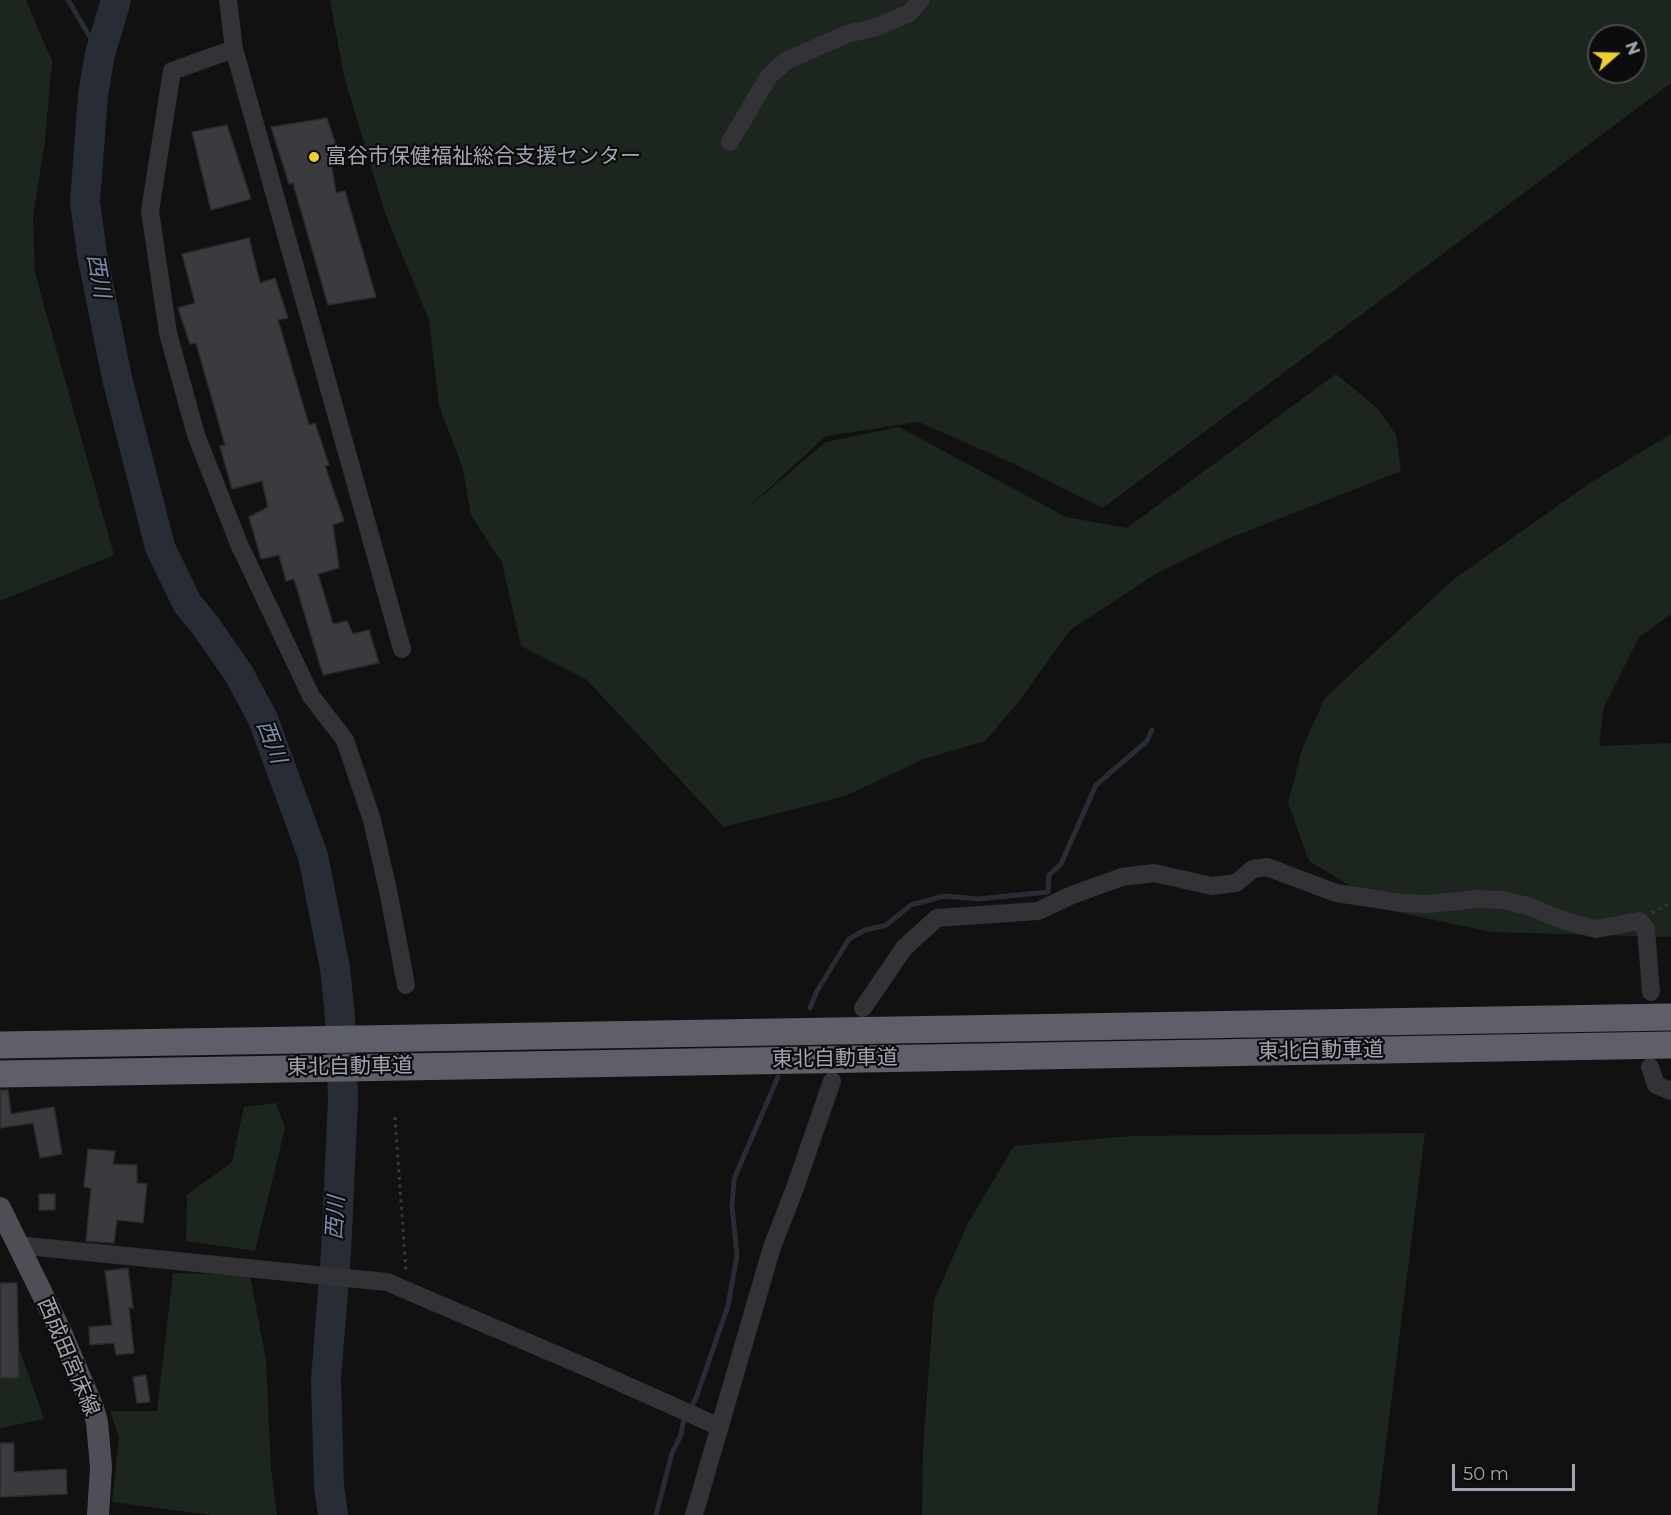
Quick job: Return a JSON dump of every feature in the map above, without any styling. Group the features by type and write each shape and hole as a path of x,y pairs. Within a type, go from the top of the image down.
{"highway":[{"name":"東北自動車道","path":"0,1045 1671,1017"},
{"name":"東北自動車道","path":"0,1074 1671,1045"}],"main road":[{"name":"西成田宮床線","path":"0,1208 60,1330 93,1408 97,1422 101,1467 98,1515"}],"street":[{"path":"228,0 234,49 402,649"},
{"path":"730,142 769,76 786,61 847,34 877,27 909,13 921,0"},
{"path":"234,49 172,72 150,211 168,333 196,435 242,552 311,696 345,740 372,820 406,985"},
{"path":"863,1008 904,948 937,918 1038,910 1122,877 1154,873 1212,886 1236,883 1253,869 1267,867 1336,893 1402,903 1429,904 1476,899 1503,900 1596,929 1640,921 1646,929 1651,992"},
{"path":"1650,1067 1656,1085 1671,1090"},
{"path":"694,1515 772,1247 832,1081"},
{"path":"17,1245 387,1282 720,1427"}],"path":[{"path":"395,1117 407,1290"}],"shaded area":[{"path":"0,0 26,0 52,61 45,141 33,217 35,273 114,555 0,601"},
{"path":"330,0 1671,0 1671,83 1103,508 1014,464 919,422 826,436 744,511 826,442 899,427 1066,517 1127,528 1336,374 1378,409 1396,435 1401,471 1225,540 1157,573 1070,630 1017,704 985,741 924,759 845,796 724,827 587,680 521,646 502,563 471,515 463,469 439,405 429,320 385,213 344,76"},
{"path":"1671,434 1671,614 1639,637 1604,707 1599,746 1671,743 1671,937 1491,932 1392,911 1309,861 1288,803 1302,749 1325,698 1454,579 1590,483"},
{"path":"276,1103 285,1128 255,1251 186,1241 187,1195 232,1162 244,1107"},
{"path":"1425,1133 1377,1515 922,1515 923,1449 934,1300 968,1223 1014,1146 1132,1136"},
{"path":"173,1273 250,1275 266,1360 271,1469 277,1515 211,1515 112,1502 119,1438 110,1411 157,1411"},
{"path":"0,1320 20,1351 44,1419 0,1428"}],"building":[{"path":"327,118 340,157 331,161 336,193 345,191 376,297 328,305 293,183 289,184 271,127"},
{"path":"227,125 251,199 211,210 192,132"},
{"path":"249,238 260,283 275,278 288,318 278,320 309,425 315,423 329,465 325,466 344,521 333,525 339,568 318,574 333,624 347,621 353,634 369,630 379,663 323,675 294,579 286,581 279,555 261,559 249,517 268,507 262,481 232,489 220,446 225,445 196,343 190,344 178,308 195,303 182,254"},
{"path":"0,1090 8,1090 11,1114 54,1107 62,1154 40,1158 33,1123 0,1128"},
{"path":"88,1149 115,1151 113,1164 137,1165 137,1183 147,1184 143,1223 117,1220 114,1243 86,1241 91,1188 84,1187"},
{"path":"39,1194 55,1194 55,1210 39,1210"},
{"path":"128,1268 133,1308 129,1308 134,1353 116,1355 114,1343 90,1345 89,1327 112,1325 105,1271"},
{"path":"0,1283 17,1283 19,1378 0,1378"},
{"path":"146,1375 150,1402 137,1403 133,1377"},
{"path":"0,1443 14,1443 14,1472 66,1469 67,1494 0,1497"}],"waterway":[{"path":"68,0 100,54"},
{"name":"西川","path":"116,0 100,54 93,95 85,202 92,254 117,378 160,547 187,603 239,674 263,719 313,856 335,968 340,1017 343,1099 336,1253 326,1379 329,1486 333,1515"},
{"path":"810,1008 817,991 849,939 865,930 886,925 911,905 944,896 978,899 1048,892 1049,875 1061,864 1096,785 1147,741 1152,730"},
{"path":"656,1515 672,1453 681,1435 683,1423 696,1398 728,1306 737,1255 732,1206 734,1179 778,1077"}],"place":[{"name":"富谷市保健福祉総合支援センター","path":"314,157"}]}
